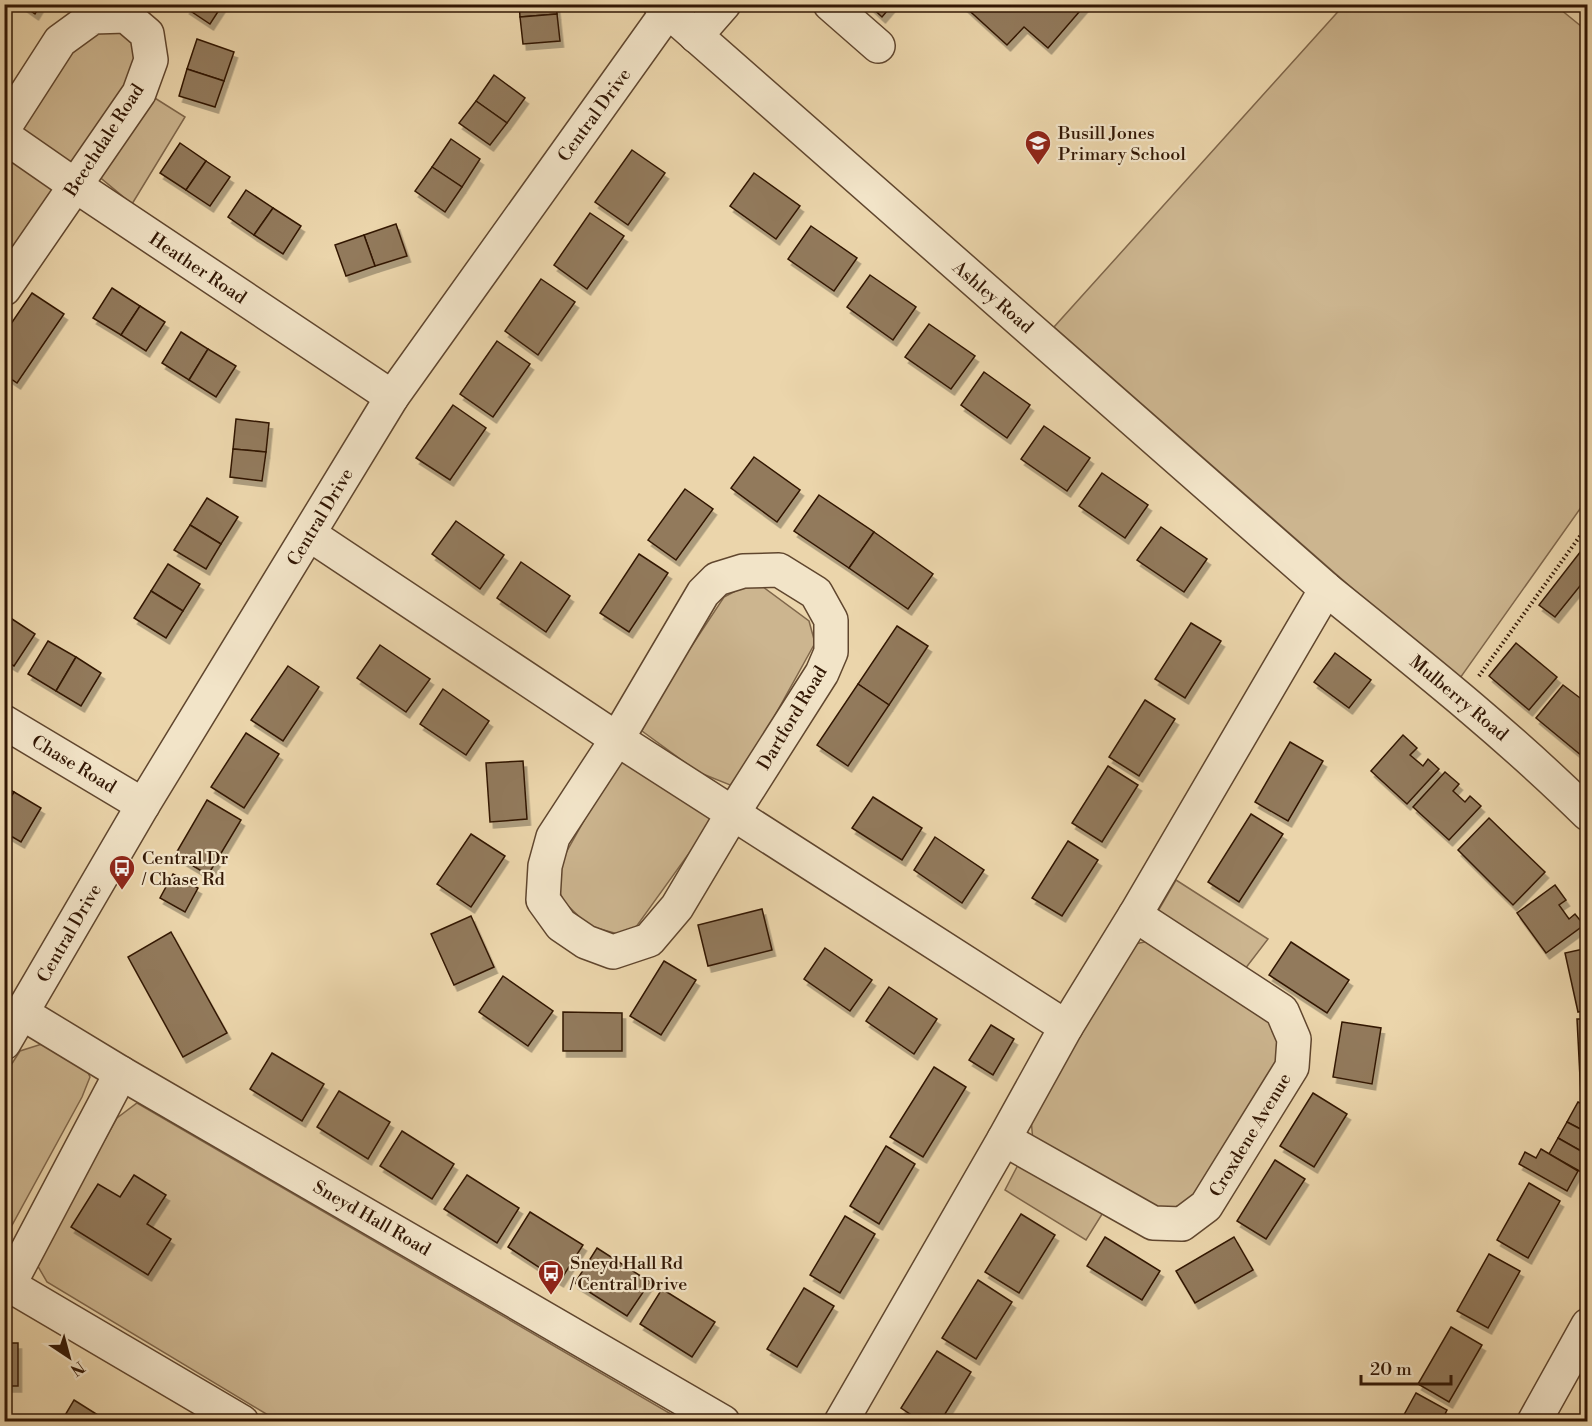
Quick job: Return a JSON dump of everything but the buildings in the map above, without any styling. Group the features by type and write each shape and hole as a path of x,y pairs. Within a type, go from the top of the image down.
{"street":[{"path":"696,36 724,4"},
{"path":"830,4 878,46"},
{"name":"Ashley Road","path":"664,8 1326,589"},
{"name":"Central Drive","path":"4,1043 143,805 392,398 664,8"},
{"name":"Beechdale Road","path":"4,128 60,41 93,17 126,16 147,34 151,60 139,93 4,289"},
{"name":"Heather Road","path":"4,136 392,398"},
{"path":"309,534 617,739 1066,1027"},
{"name":"Dartford Road","path":"779,570 816,593 831,620 831,652 822,673 733,813 677,907 649,940 614,952 586,942 561,925 543,900 545,866 553,837 617,739 703,593 717,579 743,571 779,570"},
{"path":"841,1422 1066,1027 1135,915 1326,589"},
{"name":"Mulberry Road","path":"1326,589 1462,700 1549,776 1587,814"},
{"name":"Chase Road","path":"4,722 143,805"},
{"name":"Croxdene Avenue","path":"1004,1139 1153,1223 1182,1224 1206,1206 1292,1067 1293,1039 1282,1011 1135,915"},
{"name":"Sneyd Hall Road","path":"22,1013 121,1073 723,1422"},
{"path":"121,1073 7,1283 242,1422"},
{"path":"1534,1422 1587,1325"}],"path":[{"path":"1573,4 1587,16"},
{"path":"1462,700 1587,525"}],"shaded area":[{"path":"1344,5 1555,5 1587,31 1587,499 1458,681 1054,327"},
{"path":"122,25 139,47 133,71 78,161 70,166 15,124 78,36"},
{"path":"150,95 185,117 132,204 96,174"},
{"path":"5,159 14,161 50,186 52,190 5,264"},
{"path":"747,585 763,587 809,621 815,643 742,775 730,785 698,772 642,731 648,712 724,597"},
{"path":"626,760 713,820 636,927 618,934 589,926 565,903 556,885 558,867 613,769"},
{"path":"1176,880 1268,939 1245,969 1158,911"},
{"path":"1149,941 1276,1027 1283,1042 1278,1059 1190,1205 1158,1211 1033,1142 1031,1118 1135,944"},
{"path":"45,1043 85,1066 90,1077 82,1097 5,1238 4,1076 20,1051"},
{"path":"137,1103 683,1421 278,1421 47,1282 36,1263 117,1118"},
{"path":"1020,1161 1104,1211 1086,1240 1005,1190"}],"place":[{"name":"Busill Jones Primary School","path":"1038,166"},
{"name":"Central Dr / Chase Rd","path":"122,891"},
{"name":"Sneyd Hall Rd / Central Drive","path":"551,1296"}]}
